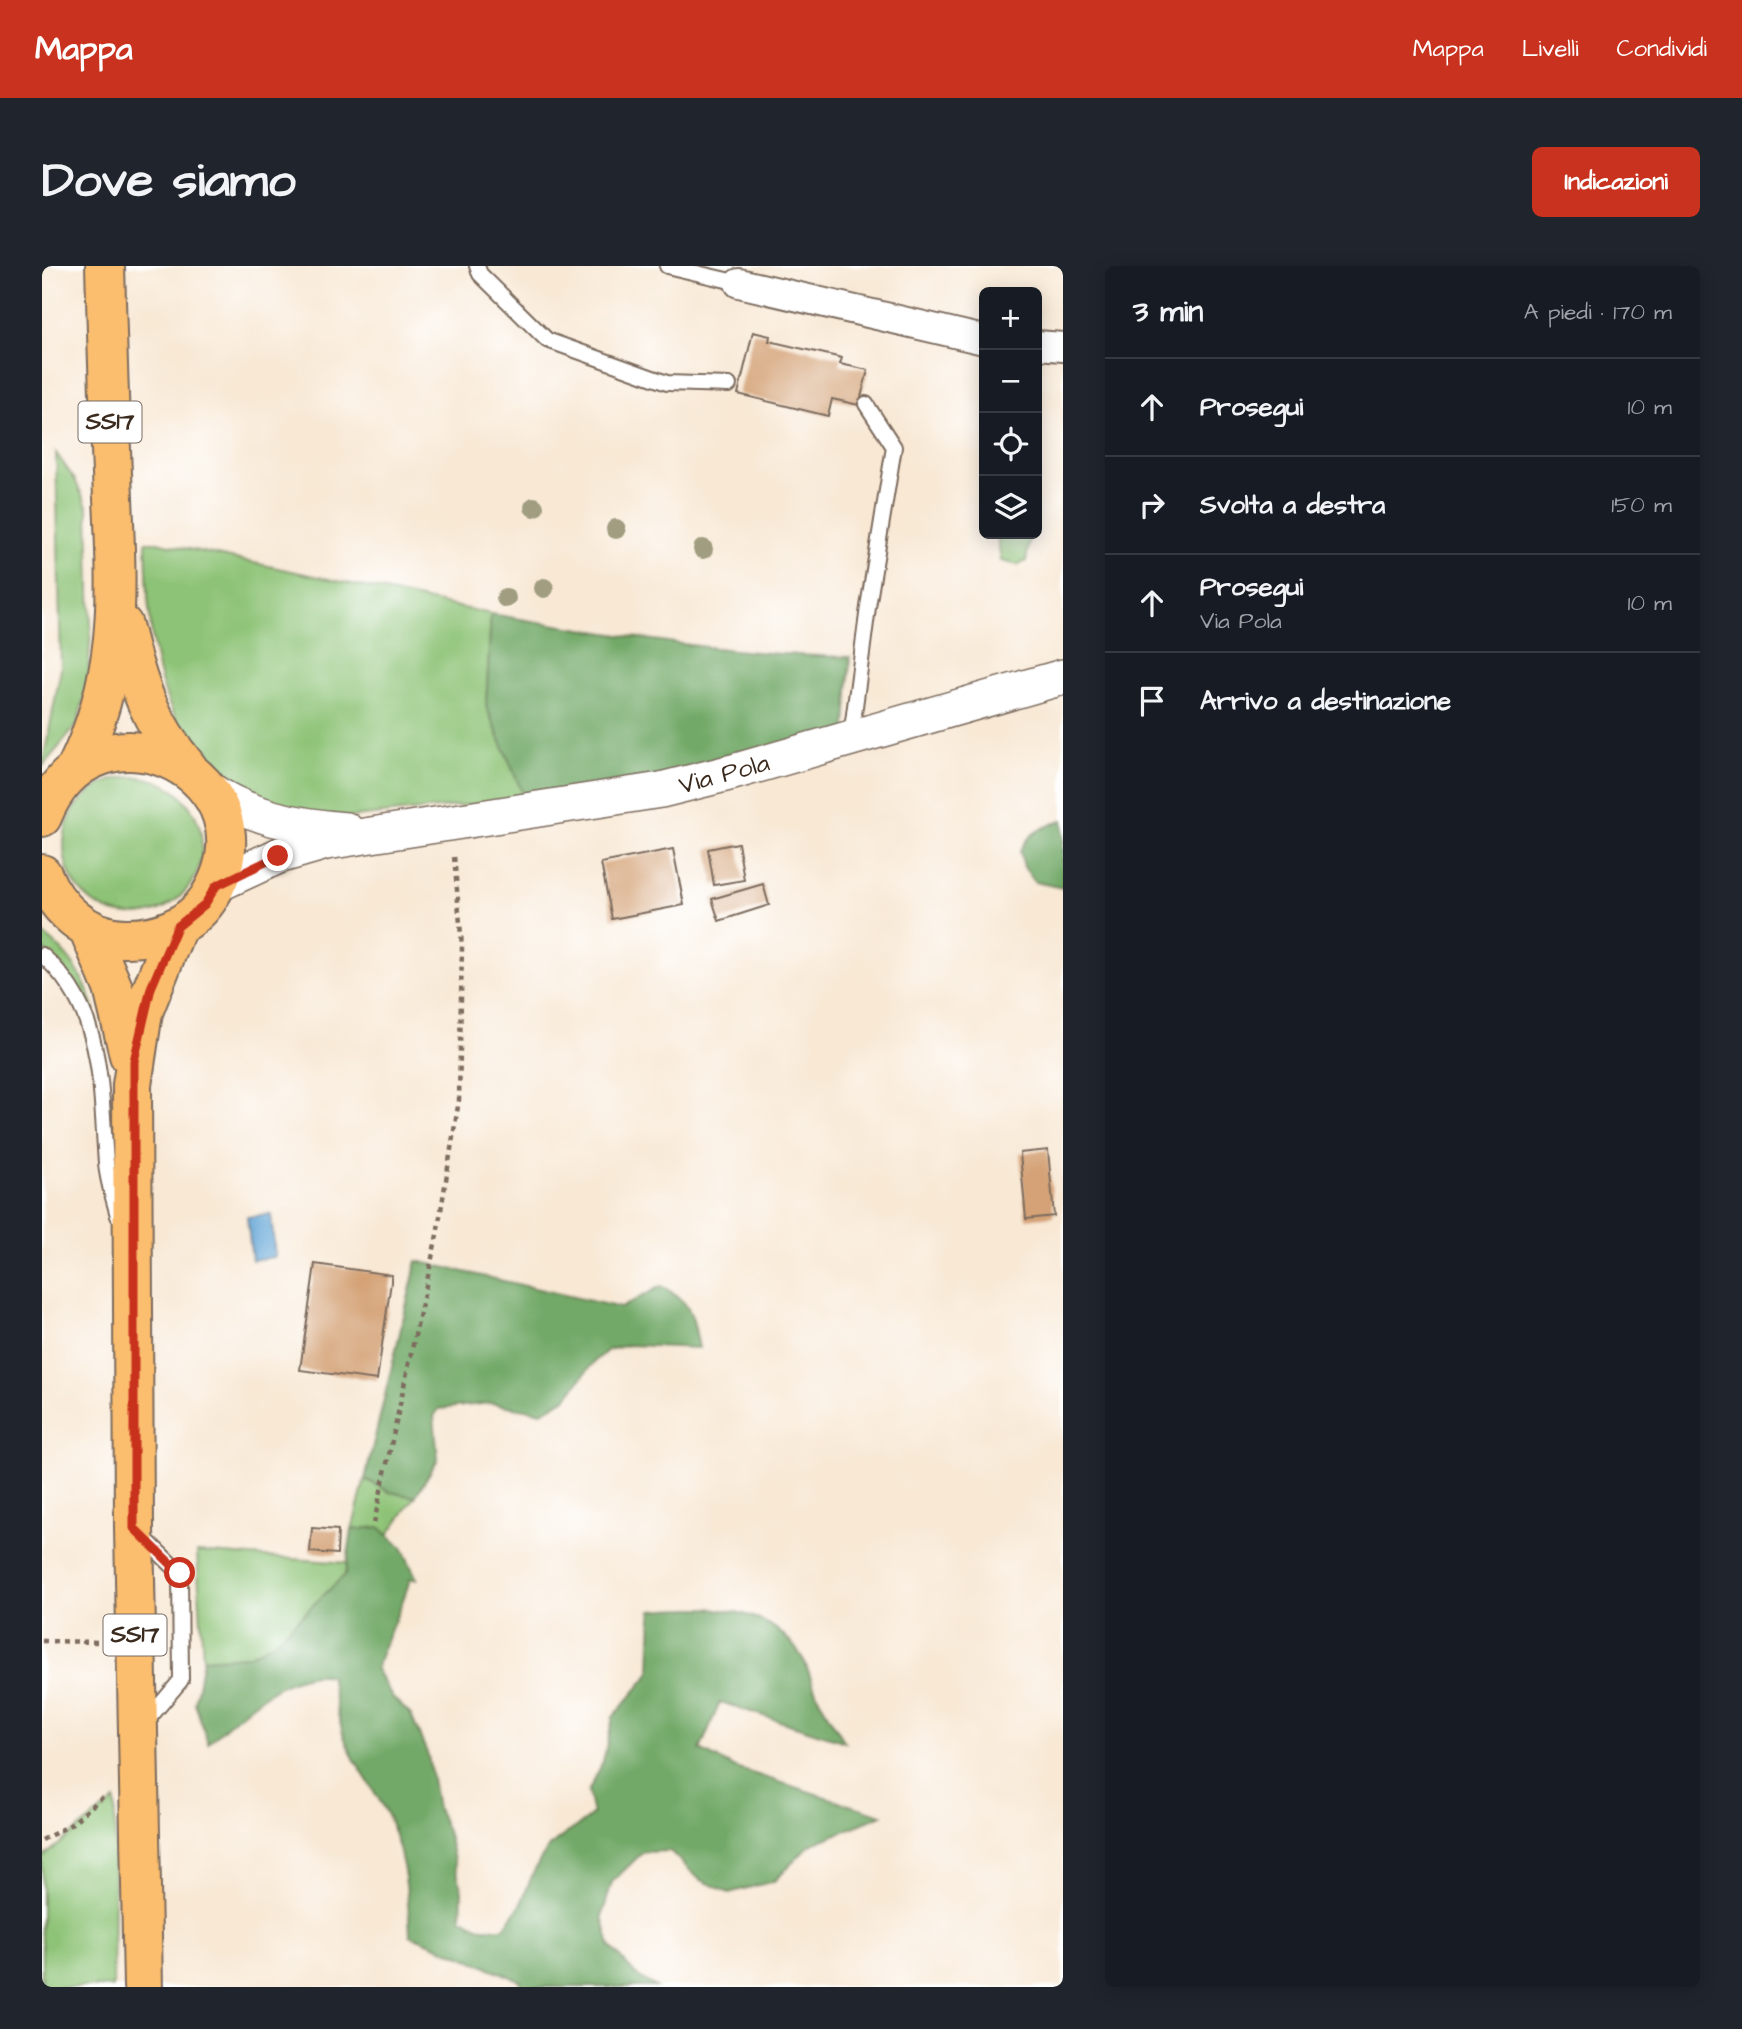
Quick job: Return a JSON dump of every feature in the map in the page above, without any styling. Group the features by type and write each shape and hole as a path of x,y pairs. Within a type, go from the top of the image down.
{"main road":[{"name":"SS17","path":"104,266 115,578"},
{"path":"76,769 105,698 112,658 115,578"},
{"path":"42,874 57,903 88,928 119,938 139,938 177,927 205,904 224,865 226,846 219,808 199,779 161,735 142,695 121,617 115,578"},
{"path":"42,817 59,785 76,769 98,757 122,751 145,751 165,756 199,779"},
{"path":"132,1085 143,1012 177,927"},
{"path":"88,928 106,967 119,1008 132,1085"},
{"name":"SS17","path":"132,1085 135,1643 143,1987"}],"street":[{"path":"739,283 979,339"},
{"path":"1042,345 1063,347"},
{"name":"Via Pola","path":"216,886 278,856 377,832 660,790 851,739 1063,677"},
{"name":"Via Pola","path":"199,779 236,806 272,819 377,832"}],"lane":[{"path":"477,266 480,274 547,341 667,383 729,385"},
{"path":"667,266 739,283"},
{"path":"851,739 868,607 894,447 866,404"},
{"path":"42,955 72,992 91,1028 104,1104 106,1166 133,1283"},
{"path":"134,1528 180,1573 181,1681 137,1732"}],"path":[{"path":"374,1523 437,1235 459,1100 462,946 451,823"},
{"path":"42,1641 135,1643"},
{"path":"42,1840 70,1825 114,1788 138,1789"}],"green space":[{"path":"56,453 75,480 88,508 91,627 88,682 77,725 42,767 61,669"},
{"path":"998,539 1029,539 1026,561 1018,565 1001,561"},
{"path":"146,542 157,542 491,614 486,706 525,799 335,819 239,795 246,784 218,767 199,751 179,725 168,701 150,621"},
{"path":"491,614 715,648 850,657 846,730 732,764 525,799 486,706"},
{"path":"133,777 159,782 182,797 197,820 202,846 197,872 182,895 159,910 133,915 107,910 84,895 69,872 64,846 69,820 84,797 107,782"},
{"path":"1063,820 1063,888 1035,882 1024,867 1020,851 1023,844 1032,835"},
{"path":"42,933 74,966 94,1008 89,1011 62,967 42,948"},
{"path":"417,1261 621,1308 661,1286 685,1304 695,1327 699,1348 628,1345 608,1350 594,1362 566,1398 542,1412 490,1403 439,1409 434,1416 438,1459 415,1497 390,1492 365,1479"},
{"path":"365,1479 390,1492 415,1497 388,1535 378,1527 352,1530"},
{"path":"379,1527 402,1547 417,1579 410,1579 376,1669 392,1697 411,1715 428,1755 437,1808 447,1831 462,1891 461,1918 483,1928 503,1928 514,1915 548,1849 593,1814 588,1792 603,1762 613,1717 650,1674 652,1610 716,1609 756,1618 774,1627 803,1659 820,1700 845,1742 720,1702 700,1750 736,1768 882,1815 810,1845 774,1881 729,1893 699,1879 670,1851 643,1852 612,1882 602,1916 610,1946 636,1975 656,1987 519,1987 521,1981 410,1935 400,1852 382,1805 347,1744 330,1676 313,1675 280,1687 248,1708 208,1743 195,1703 203,1659 248,1656 273,1643 345,1575 352,1530"},
{"path":"197,1552 347,1563 345,1575 273,1643 248,1656 203,1659"},
{"path":"115,1800 113,1987 42,1987 42,1858"}],"water":[{"path":"271,1214 275,1257 252,1260 247,1217"}],"building":[{"path":"753,332 770,336 769,341 842,358 840,364 868,370 859,405 832,399 828,416 738,394"},
{"path":"738,843 744,880 714,885 708,849"},
{"path":"673,849 684,905 612,919 601,863"},
{"path":"763,884 769,905 719,921 712,899"},
{"path":"1048,1150 1054,1216 1026,1219 1020,1153"},
{"path":"315,1264 392,1275 377,1380 300,1370"},
{"path":"312,1528 338,1530 337,1554 310,1552"}],"route":[{"path":"180,1573 134,1528 134,1061 143,1012 161,961 177,927 205,904 216,886 278,856"}]}
